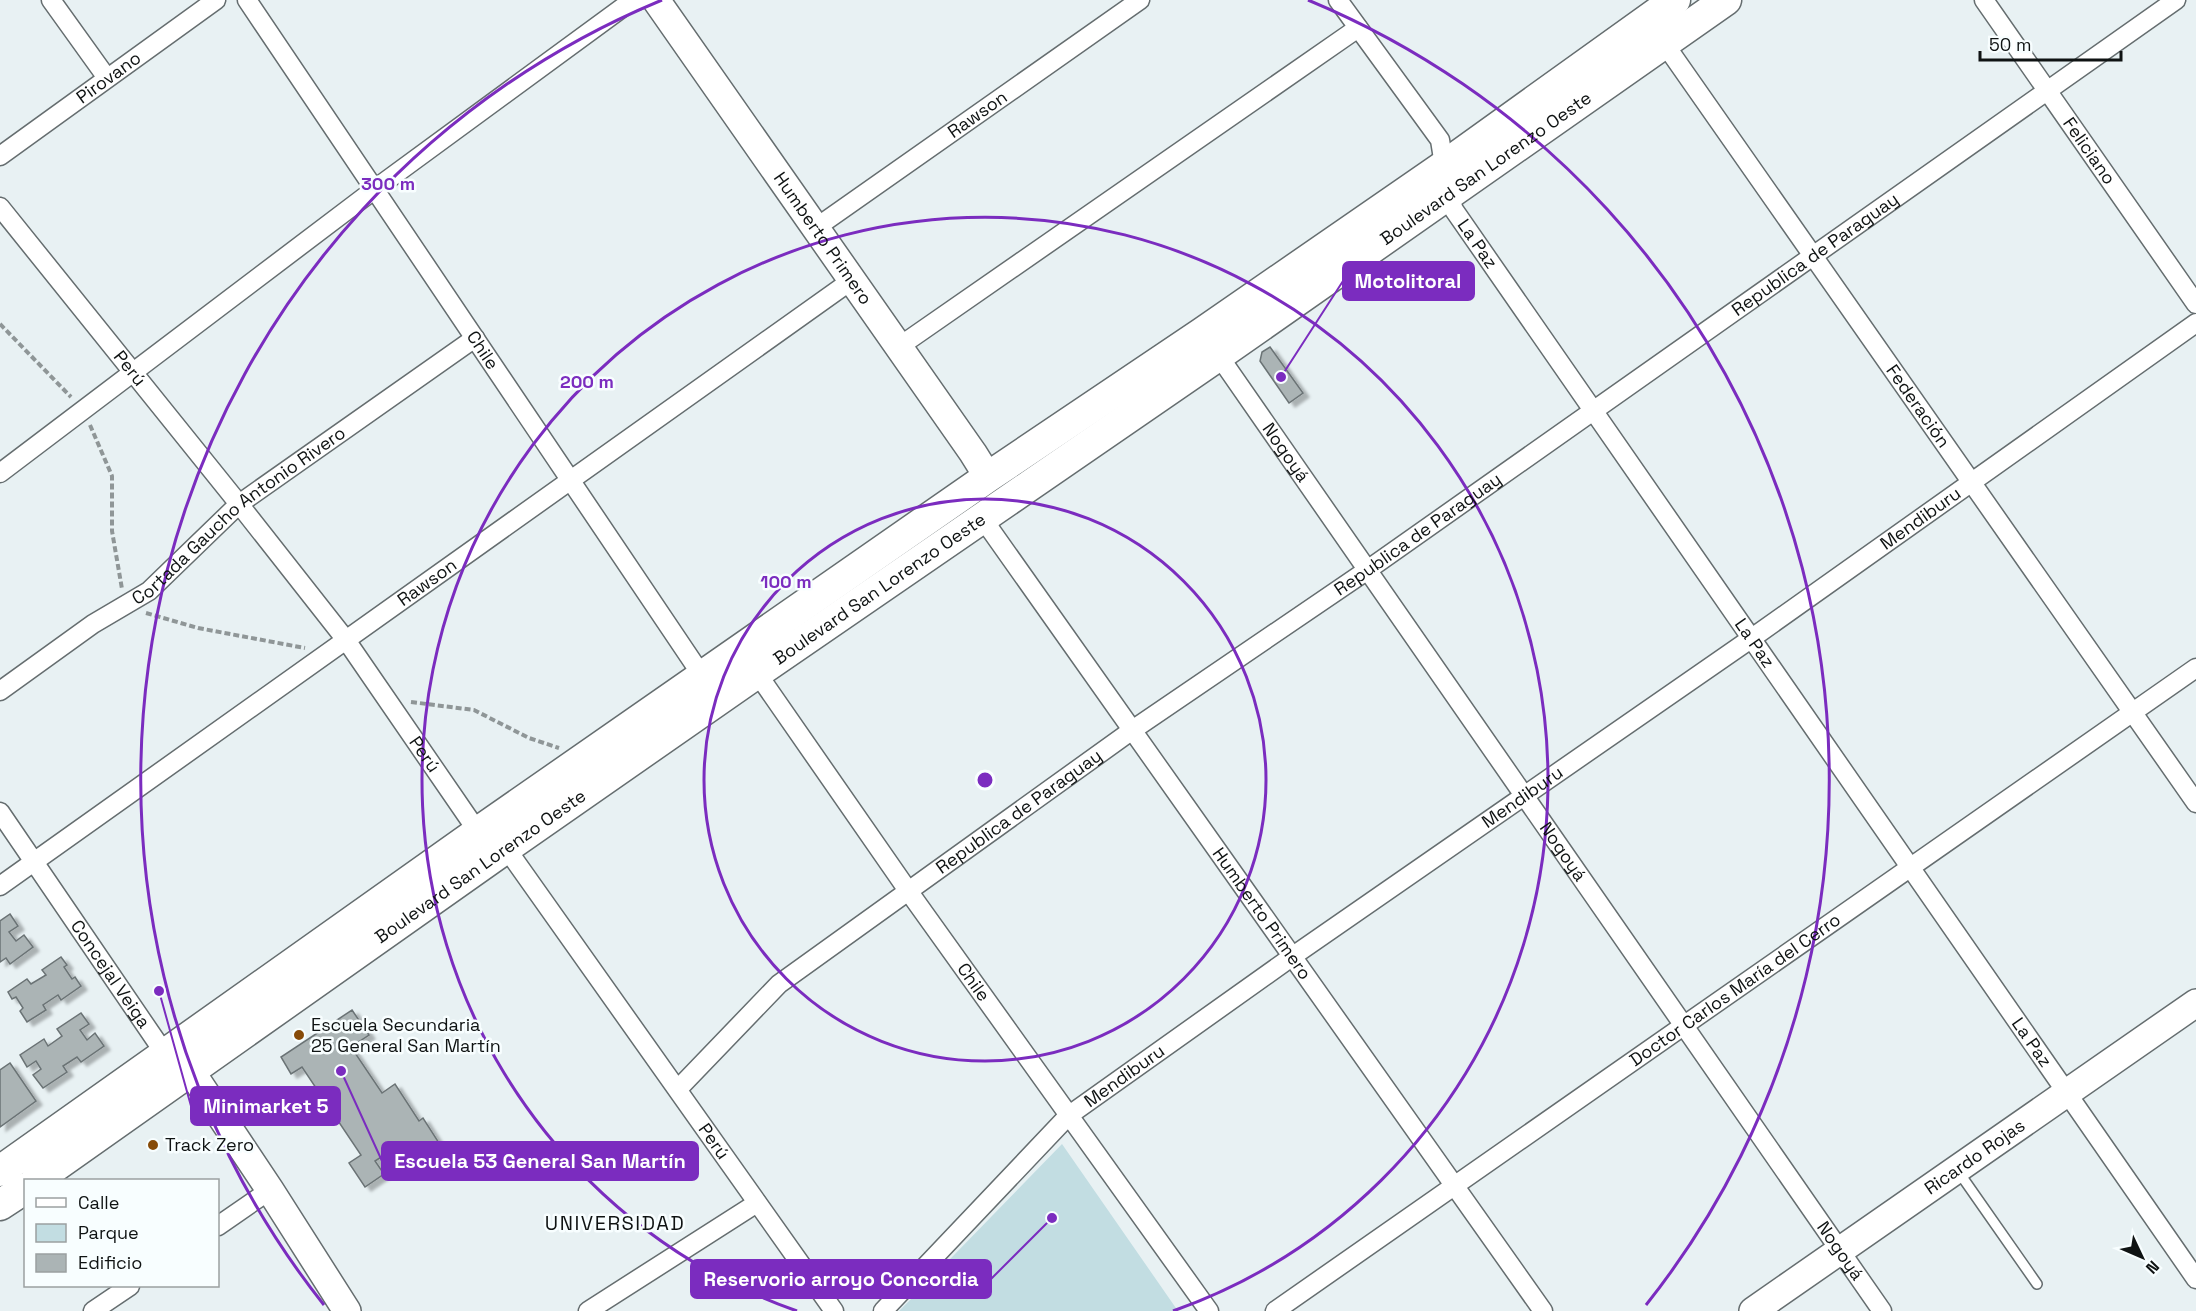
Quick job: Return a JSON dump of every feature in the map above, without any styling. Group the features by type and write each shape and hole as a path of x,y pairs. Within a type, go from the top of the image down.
{"main road":[{"name":"Boulevard San Lorenzo Oeste","path":"38,1179 506,848 710,688 749,661 988,477 1210,345 1449,196 1726,0"},
{"name":"Boulevard San Lorenzo Oeste","path":"749,661 988,514 1445,165 1672,1"},
{"name":"Boulevard San Lorenzo Oeste","path":"0,1171 585,758 710,688"},
{"path":"0,1205 24,1189"}],"street":[{"path":"51,0 107,78"},
{"name":"Pirovano","path":"0,156 216,0"},
{"name":"Chile","path":"247,0 572,479 710,688"},
{"path":"0,473 375,189 626,4 639,0"},
{"name":"Humberto Primero","path":"656,0 817,226 988,477"},
{"name":"Rawson","path":"817,226 1140,0"},
{"name":"La Paz","path":"1338,0 1440,140 1449,196 1454,210 2196,1279"},
{"name":"Feliciano","path":"1984,0 2196,304"},
{"name":"Republica de Paraguay","path":"678,1089 779,984 1131,731 1366,571 1812,254 2176,0"},
{"name":"Federación","path":"1672,1 1669,40 1671,53 2196,803"},
{"path":"900,346 1358,28"},
{"name":"Perú","path":"0,207 346,640 478,832 506,848 834,1311"},
{"name":"Rawson","path":"0,886 852,279"},
{"name":"Mendiburu","path":"883,1311 1068,1116 1293,956 1752,638 2196,323"},
{"name":"Cortada Gaucho Antonio Rivero","path":"0,691 93,624 149,591 239,504 475,338"},
{"name":"Nogoyá","path":"1210,345 1882,1311"},
{"path":"988,477 988,514"},
{"name":"Humberto Primero","path":"988,514 990,529 1543,1311"},
{"name":"Chile","path":"749,661 909,892 1209,1311"},
{"name":"Doctor Carlos María del Cerro","path":"1275,1311 2196,668"},
{"name":"Concejal Veiga","path":"0,812 165,1054 190,1070 347,1311"},
{"name":"Ricardo Rojas","path":"1753,1311 2196,1003"},
{"path":"219,1225 270,1190"},
{"path":"588,1311 757,1203"},
{"path":"93,1311 129,1287"}],"lane":[{"path":"1957,1169 2037,1284"}],"path":[{"path":"0,324 84,411 112,476 112,531 127,605 142,612 198,628 327,652"},
{"path":"387,698 474,710 529,738 585,758"}],"green space":[{"path":"1062,1144 1178,1311 899,1311 918,1292"}],"building":[{"path":"1270,347 1303,393 1289,403 1260,361 1262,352"},
{"path":"10,914 18,926 9,932 16,941 24,935 33,947 10,964 6,958 0,962 0,921"},
{"path":"61,957 72,979 75,977 81,986 61,1000 58,995 43,1005 46,1010 27,1022 20,1011 23,1008 16,997 12,999 8,992 27,979 31,984 46,975 42,970"},
{"path":"352,1010 369,1035 351,1047 382,1093 395,1084 419,1121 423,1118 439,1143 407,1165 395,1148 375,1161 384,1174 365,1187 349,1163 361,1155 302,1067 291,1074 281,1057"},
{"path":"81,1013 89,1024 80,1030 87,1040 95,1033 104,1046 81,1062 77,1057 63,1066 67,1072 43,1088 33,1075 41,1069 36,1061 27,1067 20,1055 44,1039 48,1046 62,1036 57,1029"},
{"path":"10,1063 36,1101 0,1127 0,1070"}],"place":[{"name":"Motolitoral","path":"1281,377"},
{"name":"Minimarket 5","path":"159,991"},
{"name":"Escuela Secundaria 25 General San Martín","path":"299,1035"},
{"name":"Escuela 53 General San Martín","path":"341,1071"},
{"name":"Track Zero","path":"153,1145"},
{"name":"Reservorio arroyo Concordia","path":"1052,1218"}],"district":[{"name":"UNIVERSIDAD","path":"615,1223"}]}
